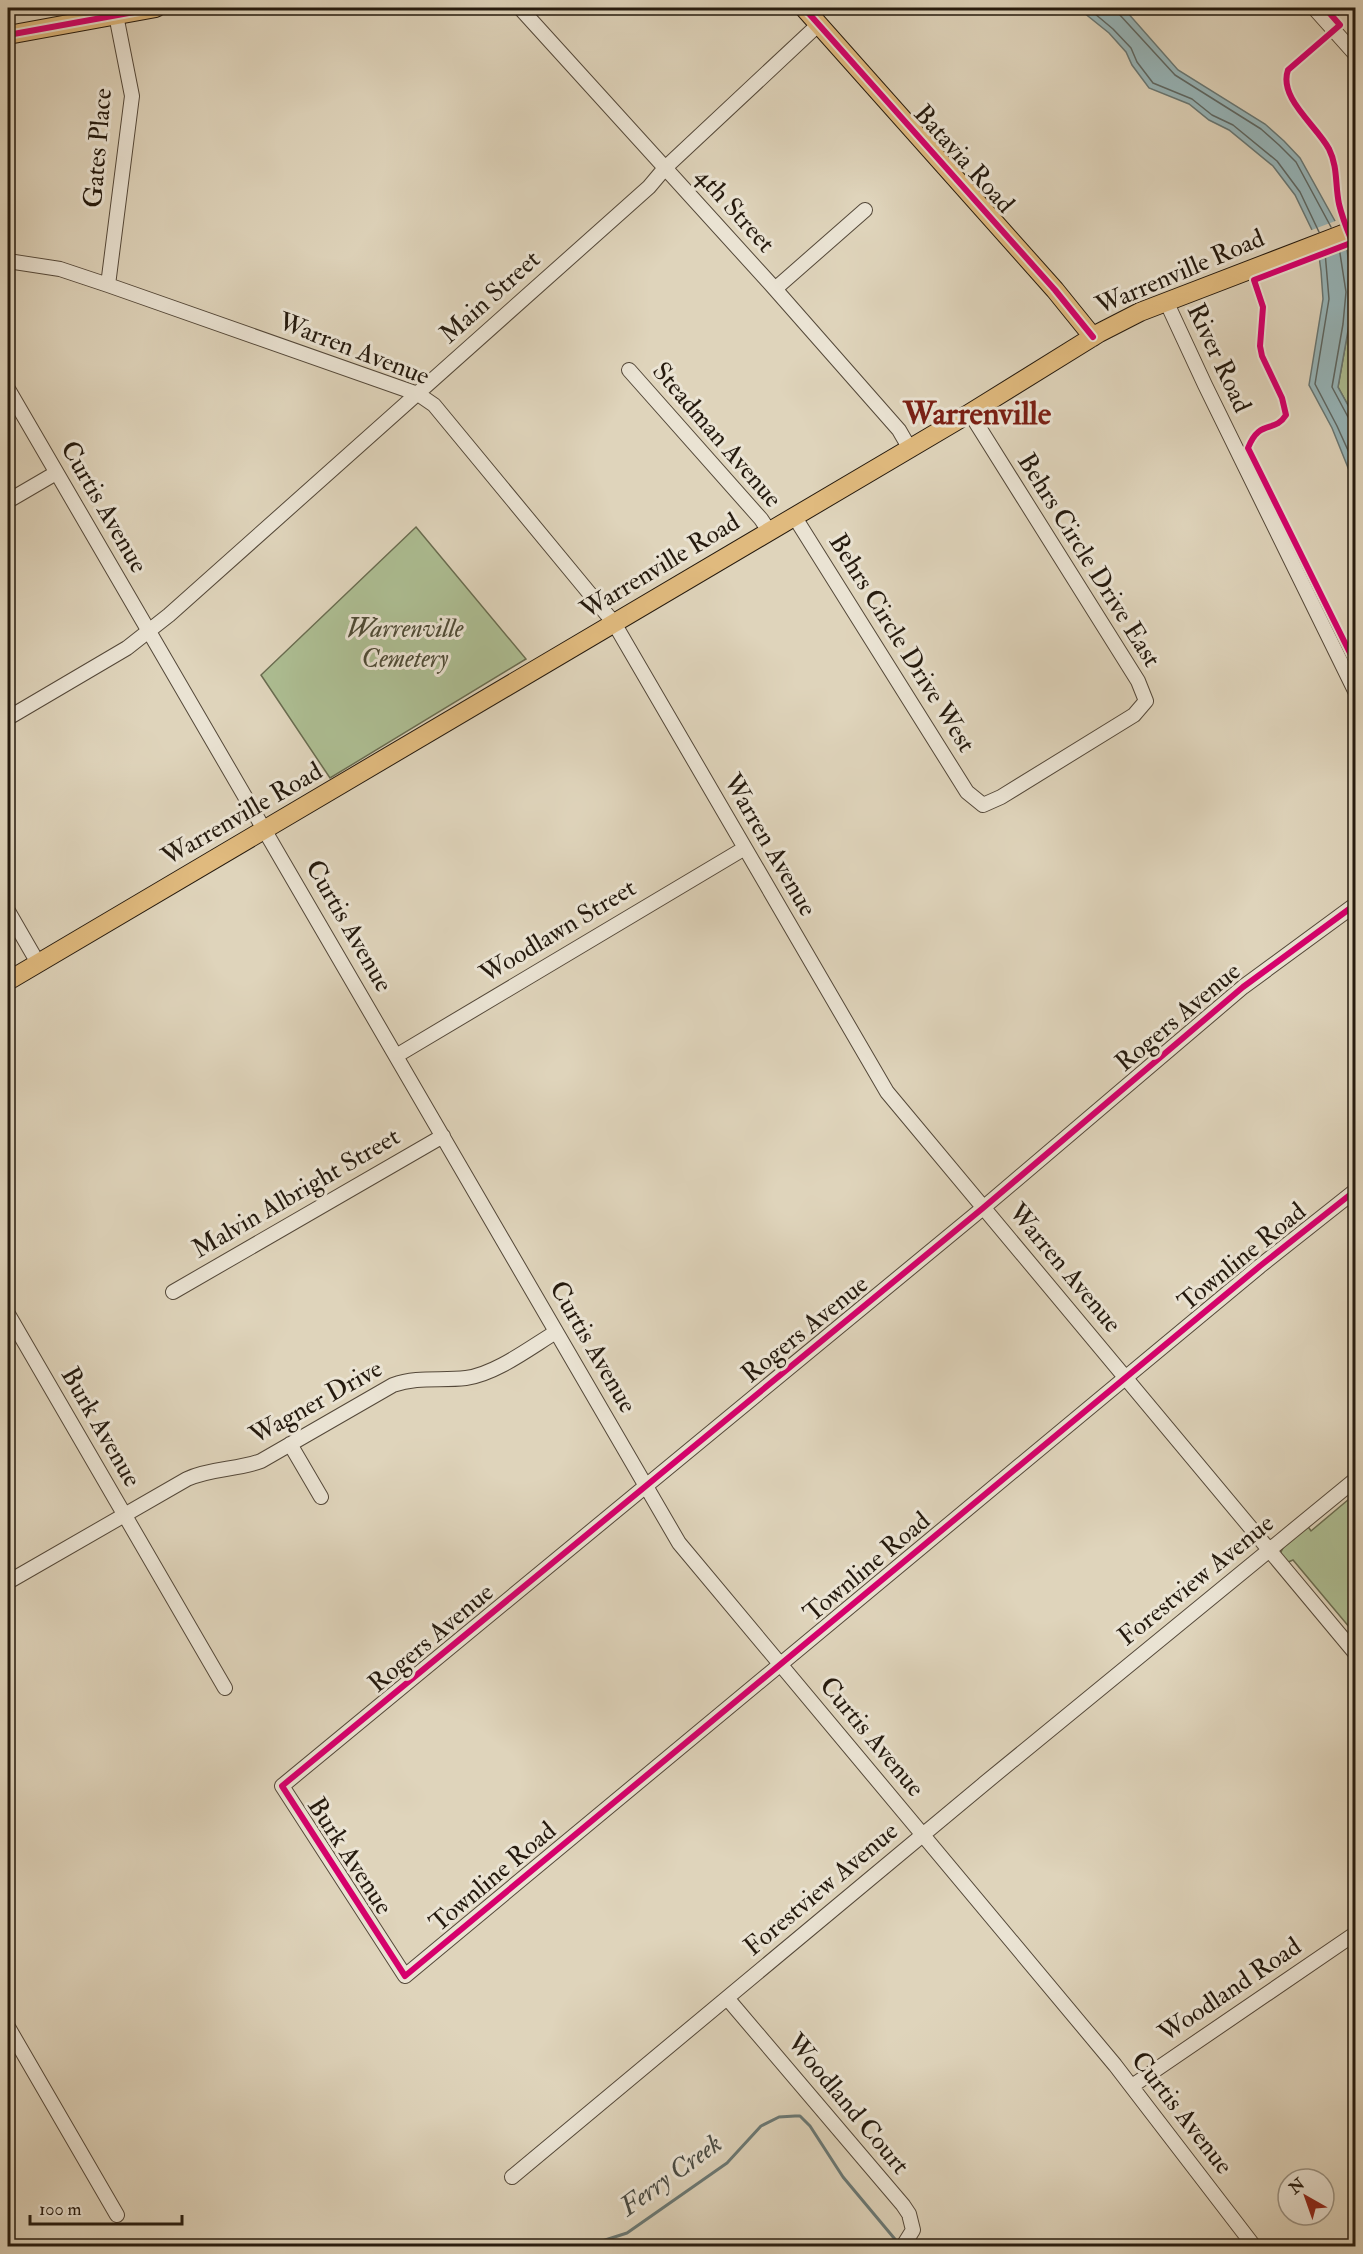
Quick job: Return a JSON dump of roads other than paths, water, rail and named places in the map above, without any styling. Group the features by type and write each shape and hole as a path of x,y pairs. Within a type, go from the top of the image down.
{"main road":[{"path":"8,35 156,8"},
{"name":"Batavia Road","path":"804,8 1094,337"},
{"name":"Warrenville Road","path":"8,981 970,413 1094,337 1166,301 1356,229"}],"street":[{"name":"4th Street","path":"520,8 775,289 899,430 910,448"},
{"path":"1314,8 1356,54"},
{"path":"1323,18 1335,8"},
{"name":"Gates Place","path":"108,285 132,96 116,15"},
{"name":"Main Street","path":"8,718 127,648 148,632 650,187 665,168 819,24"},
{"path":"775,289 865,210"},
{"name":"Warren Avenue","path":"8,261 60,268 418,394 434,405 614,623 887,1092 1356,1654"},
{"name":"River Road","path":"1166,301 1204,385 1356,693"},
{"name":"Steadman Avenue","path":"629,370 761,519 769,531"},
{"name":"Curtis Avenue","path":"8,389 679,1543 1132,2086 1254,2247"},
{"name":"Behrs Circle Drive East","path":"970,413 1138,681 1146,701 1134,714 1001,797 983,804 970,796"},
{"path":"8,501 56,473"},
{"name":"Behrs Circle Drive West","path":"794,516 970,796"},
{"name":"Woodlawn Street","path":"396,1056 745,848"},
{"name":"Rogers Avenue","path":"282,1786 983,1208 1243,987 1356,904"},
{"path":"8,911 38,963"},
{"name":"Malvin Albright Street","path":"172,1292 443,1136"},
{"name":"Townline Road","path":"405,1976 1125,1378 1356,1190"},
{"name":"Burk Avenue","path":"8,1314 225,1688"},
{"name":"Wagner Drive","path":"8,1582 198,1474 249,1466 393,1384 414,1378 459,1378 482,1374 556,1332"},
{"path":"290,1444 321,1497"},
{"name":"Forestview Avenue","path":"512,2177 1356,1479"},
{"name":"Burk Avenue","path":"282,1786 405,1976"},
{"name":"Woodland Road","path":"1132,2086 1356,1933"},
{"name":"Woodland Court","path":"727,1998 903,2205 913,2230 905,2244"},
{"path":"8,2027 117,2215"}],"water":[{"path":"1078,8 1119,8 1127,12 1178,70 1265,124 1300,158 1335,221 1347,249 1352,291 1349,325 1338,387 1355,418 1355,485 1332,428 1309,385 1323,299 1321,271 1312,230 1295,195 1273,166 1229,130 1209,120 1189,104 1149,88 1132,65 1126,52 1109,33"}],"waterway":[{"name":"Ferry Creek","path":"572,2246 602,2241 627,2233 727,2163 761,2126 779,2117 795,2116 800,2116 810,2126 843,2177 899,2244"}],"district":[{"name":"Warrenville","path":"977,414"}],"park label":[{"name":"Warrenville Cemetery","path":"405,644"}]}
